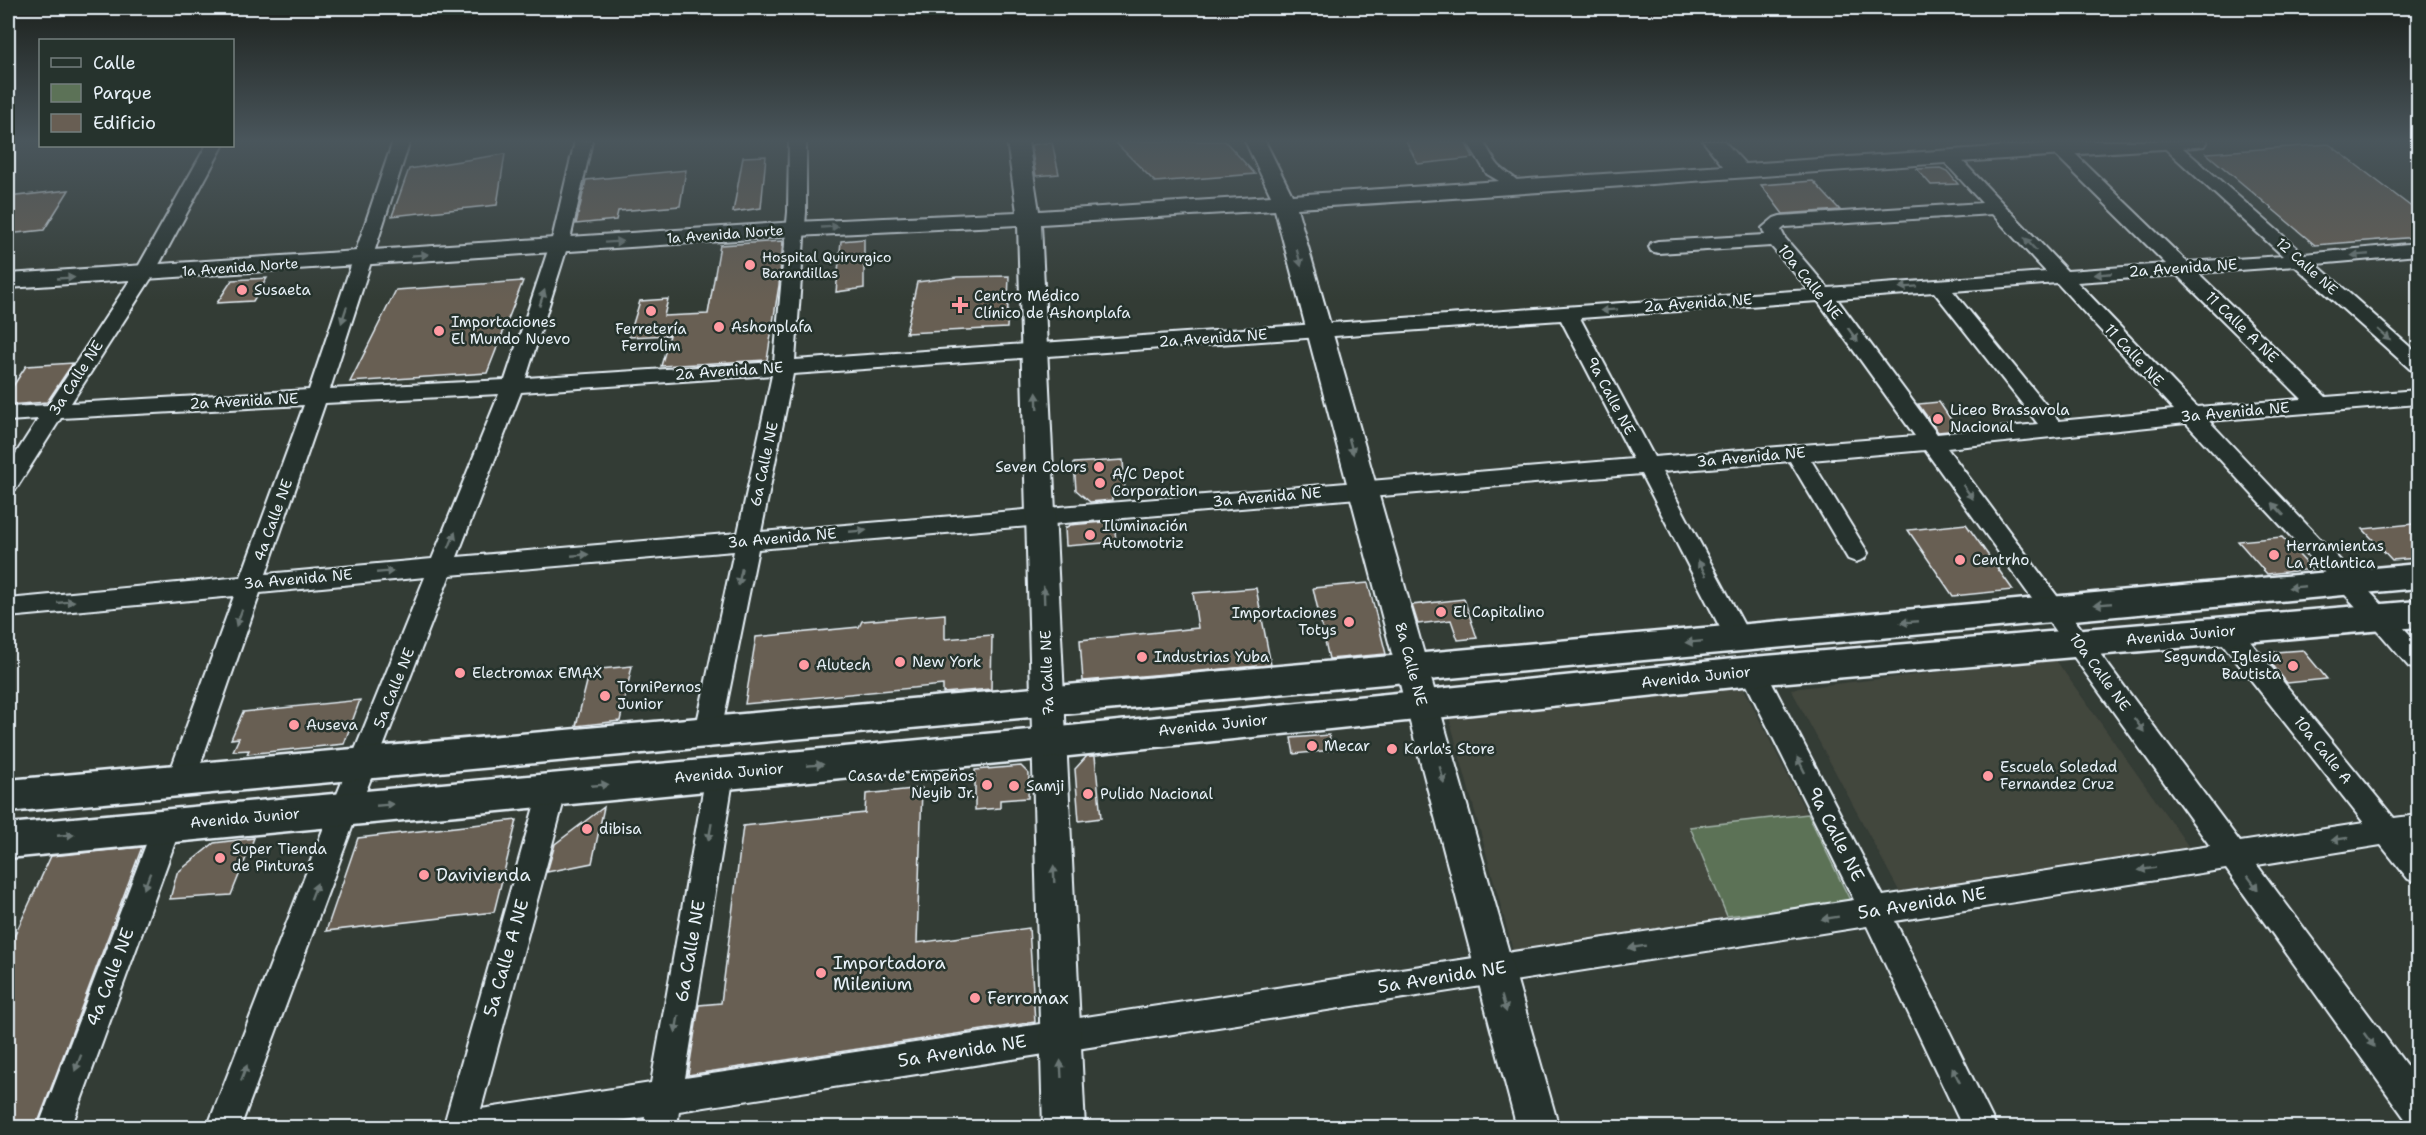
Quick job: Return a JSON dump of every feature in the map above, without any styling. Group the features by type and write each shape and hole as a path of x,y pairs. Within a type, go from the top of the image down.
{"main road":[{"path":"8,796 2418,576"},
{"name":"Avenida Junior","path":"8,841 1050,743 1422,703 1753,671 2418,614"}],"street":[{"name":"3a Calle NE","path":"8,483 144,274 188,194"},
{"name":"4a Calle NE","path":"181,780 317,397 383,194"},
{"name":"5a Calle NE","path":"223,1128 345,809 513,386 562,235 571,194"},
{"name":"6a Calle NE","path":"708,732 784,367 796,229 796,194"},
{"name":"7a Calle NE","path":"1025,194 1029,218 1035,351 1064,1128"},
{"name":"8a Calle NE","path":"1281,194 1538,1128"},
{"name":"1a Avenida Norte","path":"8,282 796,229 1029,218 1409,194"},
{"name":"11 Calle NE","path":"1983,194 2381,617 2418,660"},
{"name":"11 Calle A NE","path":"2106,194 2321,405"},
{"name":"12 Calle NE","path":"2225,194 2418,365"},
{"path":"1658,247 1776,240 1771,228 1780,222 1996,208"},
{"name":"10a Calle NE","path":"1776,240 1822,293 2418,1108"},
{"name":"2a Avenida NE","path":"8,414 513,386 1226,336 1319,332 1822,293 2300,260 2418,249"},
{"path":"1938,285 2053,428"},
{"name":"9a Calle NE","path":"1567,313 1738,638"},
{"name":"3a Avenida NE","path":"8,608 748,540 1931,442 2190,415 2418,397"},
{"path":"1796,453 1856,553"},
{"name":"10a Calle A","path":"2227,631 2418,870"},
{"name":"9a Calle NE","path":"1753,671 1875,911 1981,1128"},
{"name":"6a Calle NE","path":"663,1112 720,774"},
{"name":"5a Calle A NE","path":"459,1128 553,789"},
{"name":"4a Calle NE","path":"54,1128 167,826"},
{"name":"5a Avenida NE","path":"466,1128 663,1112 1060,1036 2418,827"}],"shaded area":[{"name":"Escuela Soledad Fernandez Cruz","path":"2055,659 2201,864 1905,902 1791,689"},
{"path":"1742,685 1862,923 1517,965 1447,710"}],"green space":[{"path":"1808,814 1851,902 1727,916 1690,827"}],"building":[{"path":"67,194 44,230 8,234 8,197"},
{"path":"400,194 499,194 497,205 392,216"},
{"path":"583,194 682,194 680,206 618,211 616,220 576,224"},
{"path":"736,194 762,194 761,208 733,212"},
{"path":"1768,194 1825,194 1840,210 1783,214"},
{"path":"2255,194 2394,194 2418,212 2418,237 2315,245"},
{"path":"864,239 864,288 836,292 841,241"},
{"path":"783,241 779,285 767,360 661,366 670,335 629,337 640,301 668,299 664,316 708,314 720,245"},
{"name":"Centro Médico Clínico de Ashonplafa","path":"1009,276 1007,328 906,333 917,282 957,277"},
{"name":"Susaeta","path":"267,278 253,301 217,303 232,280"},
{"name":"Importaciones El Mundo Nuevo","path":"523,281 487,373 350,382 396,290"},
{"path":"73,363 47,402 8,405 8,394 26,366"},
{"name":"Liceo Brassavola Nacional","path":"1939,402 1958,430 1938,432 1918,404"},
{"path":"1123,460 1125,491 1112,493 1112,500 1090,502 1076,490 1074,463"},
{"name":"Iluminación Automotriz","path":"1114,521 1116,542 1066,546 1065,528 1070,525"},
{"name":"Centrho","path":"1966,524 2013,590 1953,596 1908,530"},
{"path":"2413,524 2418,529 2418,558 2392,560 2363,529"},
{"name":"Herramientas La Atlantica","path":"2282,537 2312,569 2267,574 2238,541"},
{"name":"Importaciones Totys","path":"1368,583 1386,654 1329,659 1313,588"},
{"path":"1256,588 1271,665 1083,681 1080,640 1198,628 1193,593"},
{"name":"El Capitalino","path":"1464,599 1477,638 1458,640 1451,620 1418,624 1412,605"},
{"path":"945,614 945,639 992,635 991,689 943,693 943,685 745,704 756,637 859,627 862,621"},
{"name":"Segunda Iglesia Bautista","path":"2303,650 2327,679 2287,683 2263,653"},
{"name":"TorniPernos Junior","path":"632,666 620,721 576,726 590,670"},
{"name":"Auseva","path":"360,700 344,744 247,754 249,750 233,751 239,738 231,739 243,712"},
{"name":"Mecar","path":"1329,735 1332,750 1294,754 1291,738"},
{"name":"Pulido Nacional","path":"1087,756 1095,756 1101,818 1079,821 1075,769"},
{"path":"1021,766 1029,774 1028,798 1000,800 1000,808 975,810 975,770"},
{"name":"Importadora Milenium","path":"922,788 917,943 1029,928 1035,1022 688,1075 699,1005 721,1003 743,826 865,813 866,794"},
{"name":"dibisa","path":"604,807 592,863 547,872 555,844"},
{"name":"Davivienda","path":"517,820 494,912 326,931 358,838"},
{"name":"Super Tienda de Pinturas","path":"254,838 231,895 170,899 177,873 214,843"},
{"path":"142,847 36,1128 8,1128 8,950 51,856"}],"place":[{"name":"Hospital Quirurgico Barandillas","path":"750,265"},
{"name":"Susaeta","path":"242,290"},
{"name":"Centro Médico Clínico de Ashonplafa","path":"960,305"},
{"name":"Ferretería Ferrolim","path":"651,311"},
{"name":"Ashonplafa","path":"719,327"},
{"name":"Importaciones El Mundo Nuevo","path":"439,331"},
{"name":"Liceo Brassavola Nacional","path":"1938,419"},
{"name":"Seven Colors","path":"1099,467"},
{"name":"A/C Depot Corporation","path":"1100,483"},
{"name":"Iluminación Automotriz","path":"1090,535"},
{"name":"Herramientas La Atlantica","path":"2274,555"},
{"name":"Centrho","path":"1960,560"},
{"name":"El Capitalino","path":"1441,612"},
{"name":"Importaciones Totys","path":"1349,622"},
{"name":"Industrias Yuba","path":"1142,657"},
{"name":"New York","path":"900,662"},
{"name":"Alutech","path":"804,665"},
{"name":"Segunda Iglesia Bautista","path":"2293,666"},
{"name":"Electromax EMAX","path":"460,673"},
{"name":"TorniPernos Junior","path":"605,696"},
{"name":"Auseva","path":"294,725"},
{"name":"Mecar","path":"1312,746"},
{"name":"Karla's Store","path":"1392,749"},
{"name":"Escuela Soledad Fernandez Cruz","path":"1988,776"},
{"name":"Casa de Empeños Neyib Jr.","path":"987,785"},
{"name":"Samji","path":"1014,786"},
{"name":"Pulido Nacional","path":"1088,794"},
{"name":"dibisa","path":"587,829"},
{"name":"Super Tienda de Pinturas","path":"220,858"},
{"name":"Davivienda","path":"424,875"},
{"name":"Importadora Milenium","path":"821,973"},
{"name":"Ferromax","path":"975,998"}]}
